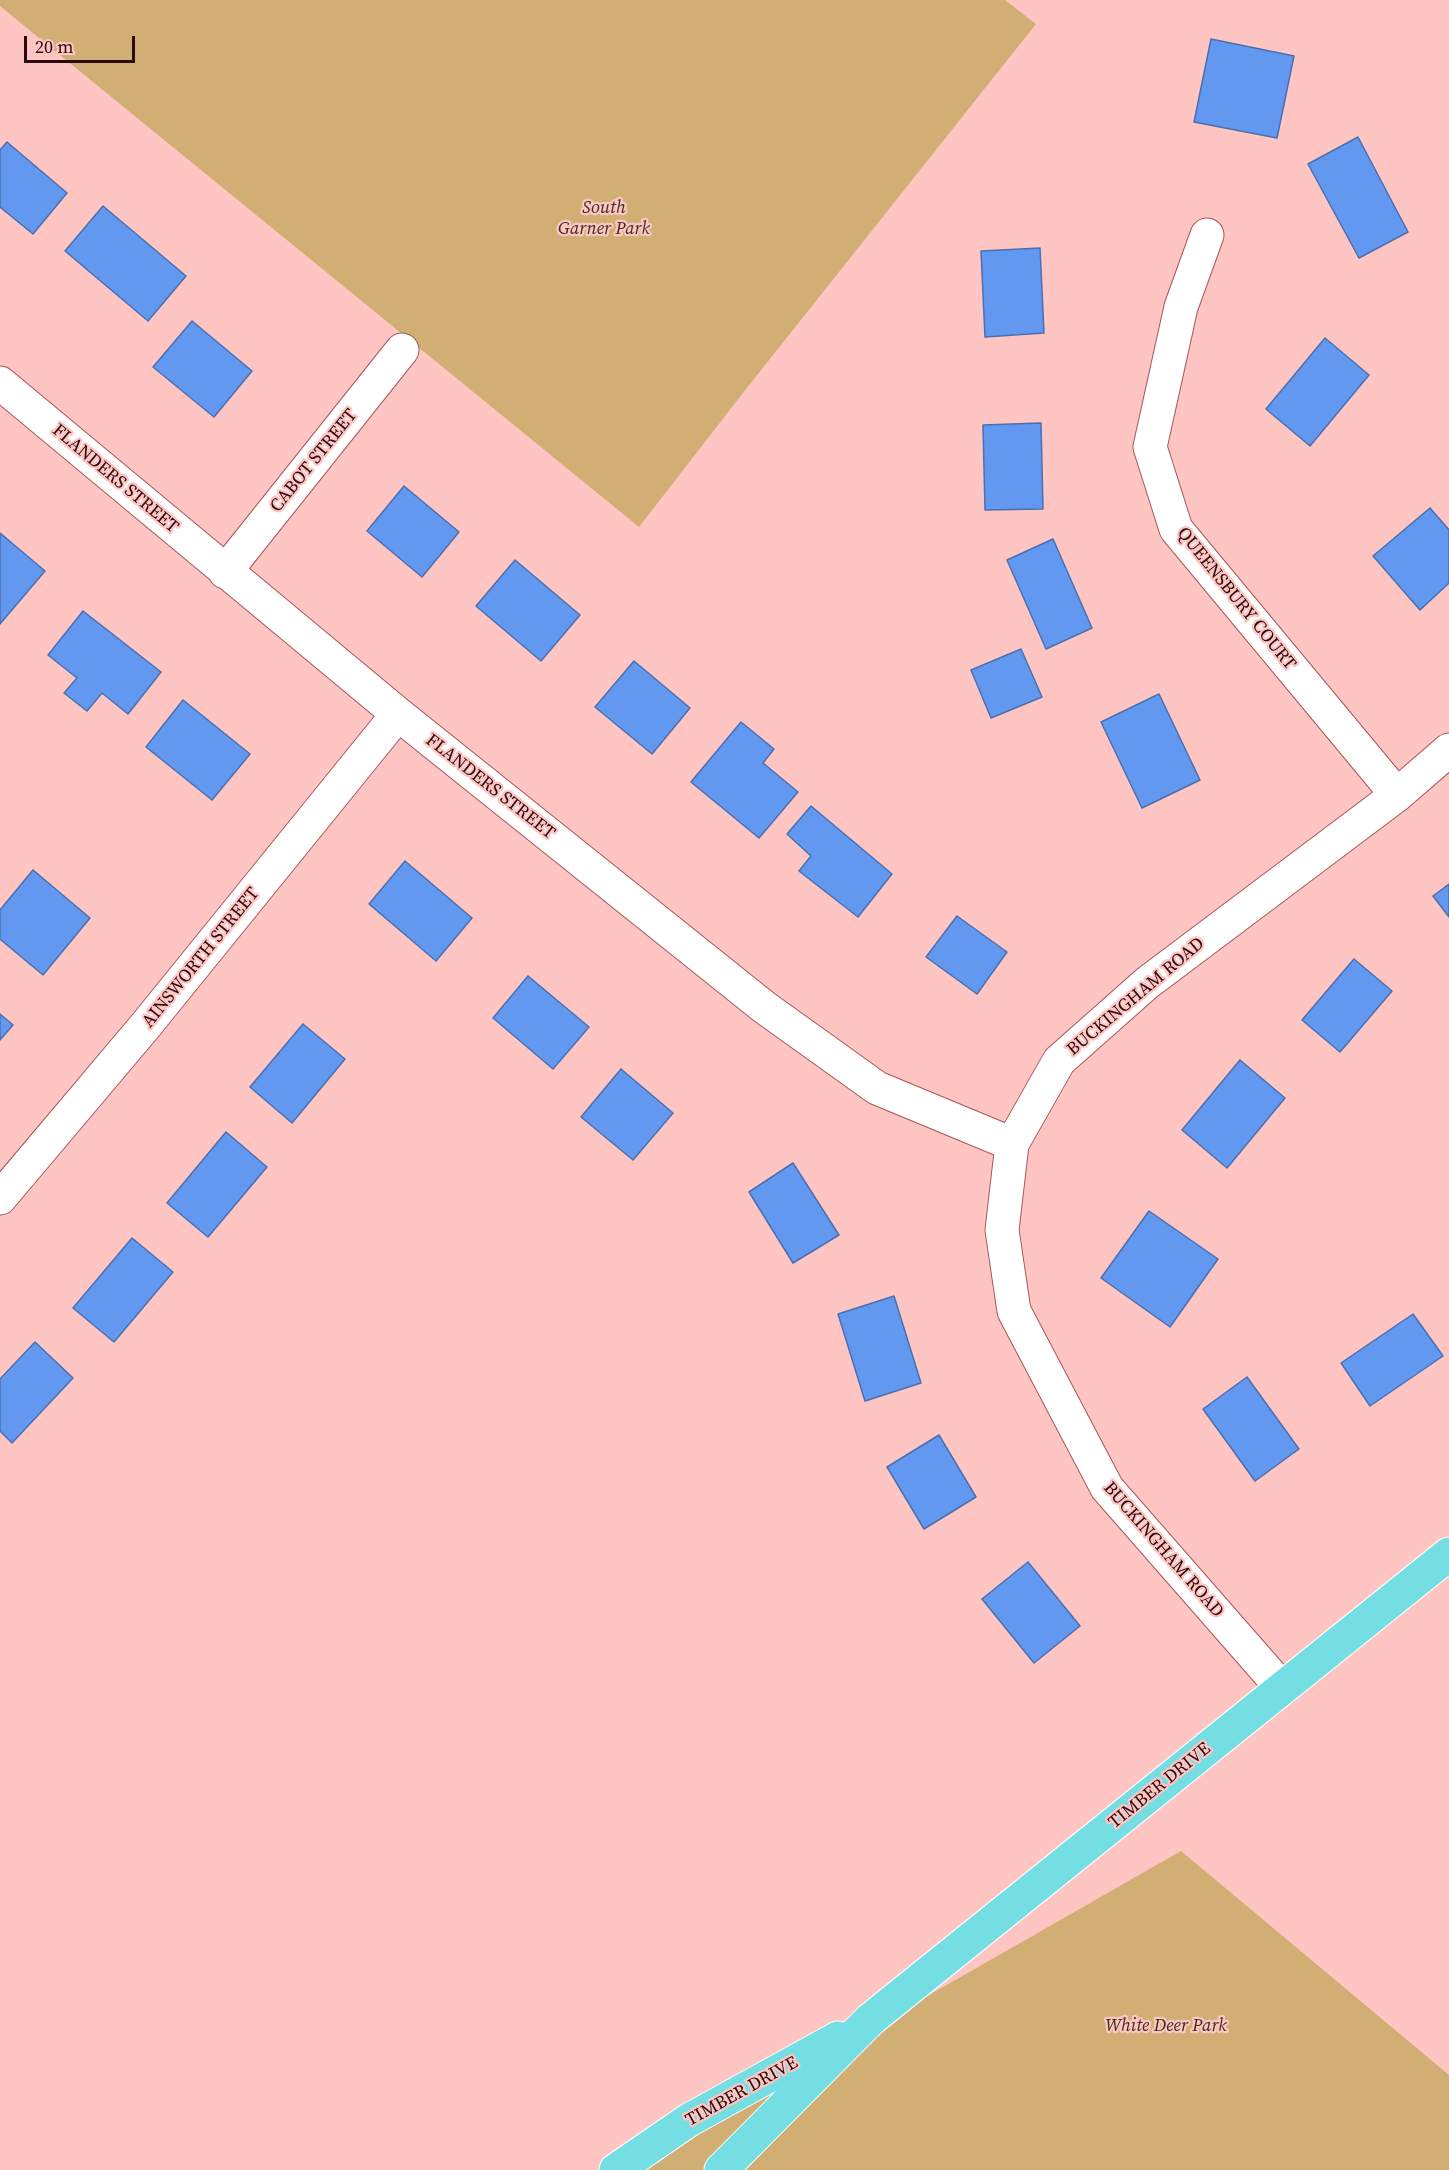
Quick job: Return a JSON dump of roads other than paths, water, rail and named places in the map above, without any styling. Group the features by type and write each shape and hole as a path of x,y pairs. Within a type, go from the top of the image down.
{"main road":[{"name":"TIMBER DRIVE","path":"721,2170 871,2019 1449,1554"},
{"name":"TIMBER DRIVE","path":"616,2170 689,2120 871,2019"}],"street":[{"name":"QUEENSBURY COURT","path":"1207,235 1181,307 1150,447 1176,528 1396,795"},
{"name":"CABOT STREET","path":"225,572 402,350"},
{"name":"FLANDERS STREET","path":"4,393 764,1008 877,1088 1012,1144"},
{"name":"AINSWORTH STREET","path":"0,1198 146,1025 398,714"},
{"name":"BUCKINGHAM ROAD","path":"1282,1688 1107,1488 1014,1311 1002,1230 1012,1144 1059,1061 1147,983 1396,795 1449,750"}],"park label":[{"name":"South Garner Park","path":"604,218"},
{"name":"White Deer Park","path":"1166,2026"}]}
